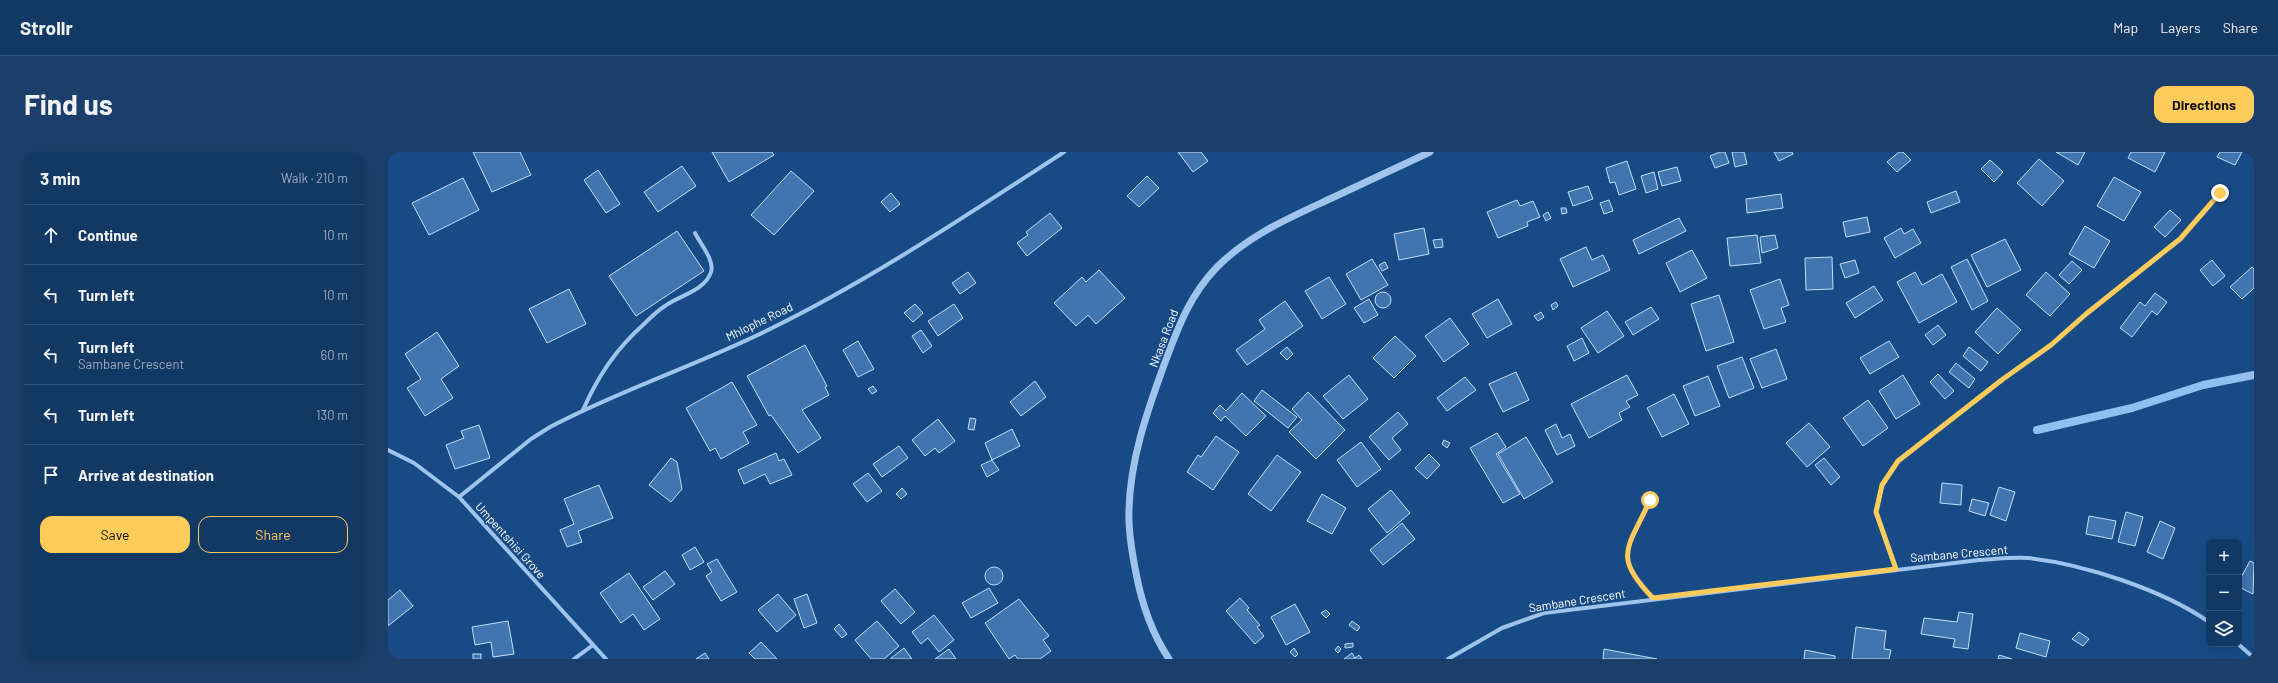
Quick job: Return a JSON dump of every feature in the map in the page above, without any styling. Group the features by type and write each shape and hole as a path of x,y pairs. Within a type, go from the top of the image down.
{"street":[{"name":"Mhlophe Road","path":"459,497 531,439 550,427 583,411 766,331 871,274 945,229 1064,152"},
{"name":"Nkasa Road","path":"1169,659 1153,634 1144,610 1133,557 1128,511 1135,460 1140,438 1151,401 1184,313 1202,286 1218,267 1255,236 1286,219 1430,152"},
{"path":"1896,569 1876,512 1882,485 1898,461 1967,406 2051,345 2086,314 2180,239 2220,193"},
{"path":"583,411 607,363 621,346 665,305 693,290 711,272 710,261 695,233"},
{"name":"Umpentshisi Grove","path":"388,450 414,463 459,497 606,659"},
{"name":"Sambane Crescent","path":"1448,659 1502,628 1544,612 1896,569 2005,558 2027,558 2066,565 2158,593 2206,620"},
{"path":"574,659 593,644"},
{"path":"2241,647 2254,658"}],"lane":[{"path":"1650,500 1630,544 1627,556 1632,574 1653,598"}],"building":[{"path":"473,152 520,152 531,175 492,192"},
{"path":"712,152 772,152 774,155 729,182"},
{"path":"1178,152 1201,152 1208,161 1193,172"},
{"path":"1720,152 1725,152 1729,163 1715,168 1710,156"},
{"path":"1732,152 1744,152 1747,164 1735,167"},
{"path":"1774,152 1792,152 1793,154 1779,161"},
{"path":"1899,152 1903,152 1911,160 1897,172 1887,162"},
{"path":"2056,152 2085,152 2078,165"},
{"path":"2131,152 2165,152 2155,172 2128,158"},
{"path":"2220,152 2242,152 2235,165 2217,157"},
{"path":"2039,159 2064,181 2042,206 2017,183"},
{"path":"1990,160 2003,172 1994,182 1981,169"},
{"path":"1627,161 1636,189 1619,195 1615,182 1610,183 1606,168"},
{"path":"682,166 696,186 658,212 644,192"},
{"path":"1677,167 1681,181 1662,186 1658,172"},
{"path":"598,170 620,204 606,213 584,180"},
{"path":"791,171 814,191 774,235 751,215"},
{"path":"1654,172 1658,189 1646,193 1641,176"},
{"path":"1147,176 1159,188 1139,207 1127,196"},
{"path":"2114,177 2141,192 2124,221 2097,206"},
{"path":"463,178 479,210 429,235 412,203"},
{"path":"1588,186 1593,199 1573,206 1568,192"},
{"path":"1956,191 1960,202 1931,213 1927,202"},
{"path":"891,193 900,204 890,212 881,202"},
{"path":"1781,194 1783,208 1747,213 1746,199"},
{"path":"1517,200 1520,206 1533,201 1540,217 1527,222 1528,226 1498,238 1487,212"},
{"path":"1609,200 1613,211 1604,214 1600,203"},
{"path":"1561,208 1566,208 1567,213 1562,214"},
{"path":"2170,210 2181,220 2165,237 2154,227"},
{"path":"1548,212 1551,218 1546,221 1543,215"},
{"path":"1050,213 1062,228 1027,256 1017,243 1028,235 1026,232"},
{"path":"1867,217 1870,232 1846,237 1843,222"},
{"path":"1679,218 1686,231 1639,254 1633,240"},
{"path":"2085,226 2110,241 2094,268 2069,254"},
{"path":"1424,228 1429,254 1399,260 1394,234"},
{"path":"1901,228 1904,234 1913,229 1921,243 1895,258 1884,238"},
{"path":"677,231 704,271 636,316 609,276"},
{"path":"1757,235 1761,263 1730,266 1727,238"},
{"path":"1775,235 1778,248 1762,253 1760,237"},
{"path":"1442,239 1443,247 1435,248 1433,240"},
{"path":"2005,239 2021,270 1987,287 1971,255"},
{"path":"1586,247 1592,260 1603,255 1610,270 1573,287 1560,259"},
{"path":"1692,250 1707,278 1680,292 1666,263"},
{"path":"1832,257 1833,289 1806,290 1805,258"},
{"path":"1372,259 1388,285 1361,300 1346,274"},
{"path":"1967,259 1988,301 1972,310 1951,267"},
{"path":"1855,260 1859,273 1845,278 1840,264"},
{"path":"2212,260 2225,276 2213,286 2200,270"},
{"path":"2072,261 2082,270 2069,284 2059,275"},
{"path":"1385,262 1388,268 1382,271 1379,265"},
{"path":"2252,267 2254,269 2254,288 2242,299 2230,287"},
{"path":"1099,270 1125,298 1096,324 1088,315 1076,326 1054,303 1082,277 1086,282"},
{"path":"968,272 976,283 960,294 952,283"},
{"path":"1915,272 1922,285 1942,274 1957,302 1919,323 1897,282"},
{"path":"2046,272 2070,294 2050,316 2026,295"},
{"path":"1329,277 1346,304 1322,319 1305,291"},
{"path":"1780,279 1789,305 1781,308 1786,322 1764,329 1750,290"},
{"path":"1874,286 1883,300 1855,318 1846,303"},
{"path":"569,289 586,324 547,343 529,309"},
{"path":"1383,292 1389,294 1391,300 1389,306 1383,308 1377,306 1375,300 1377,294"},
{"path":"2155,293 2167,302 2157,315 2152,311 2132,337 2120,328 2140,302 2145,306"},
{"path":"1719,295 1734,342 1706,351 1691,304"},
{"path":"1369,299 1378,315 1364,323 1354,308"},
{"path":"1498,299 1512,324 1487,338 1472,314"},
{"path":"1285,301 1303,326 1247,365 1236,350 1265,329 1259,320"},
{"path":"1556,302 1558,306 1553,310 1551,305"},
{"path":"915,304 923,313 913,322 904,313"},
{"path":"954,304 963,318 938,336 928,321"},
{"path":"1651,307 1659,319 1633,335 1625,322"},
{"path":"1997,308 2021,330 1998,354 1975,332"},
{"path":"1607,311 1624,336 1598,353 1581,328"},
{"path":"1541,312 1544,317 1538,321 1534,316"},
{"path":"1450,318 1469,344 1444,362 1425,336"},
{"path":"1938,325 1946,335 1933,345 1925,335"},
{"path":"921,330 932,346 923,353 912,336"},
{"path":"437,332 459,366 441,379 453,398 425,416 407,388 421,379 405,354"},
{"path":"1395,336 1416,356 1394,378 1373,358"},
{"path":"1582,338 1589,353 1574,361 1567,346"},
{"path":"858,341 874,369 858,377 843,350"},
{"path":"1889,341 1899,357 1870,374 1860,358"},
{"path":"805,345 827,386 825,387 829,395 802,410 821,438 798,453 771,415 769,416 747,376"},
{"path":"1287,347 1293,354 1287,360 1280,353"},
{"path":"1969,347 1988,362 1981,371 1963,356"},
{"path":"1776,349 1787,379 1762,388 1750,359"},
{"path":"1742,357 1754,388 1729,398 1717,366"},
{"path":"1956,363 1975,379 1969,388 1949,372"},
{"path":"1516,372 1529,400 1503,412 1489,384"},
{"path":"1938,374 1954,391 1945,399 1930,382"},
{"path":"1349,375 1368,399 1343,419 1323,396"},
{"path":"1627,375 1638,395 1626,401 1630,407 1619,413 1622,420 1589,438 1571,404"},
{"path":"1903,375 1920,404 1896,419 1879,391"},
{"path":"1708,376 1720,406 1695,416 1683,386"},
{"path":"1465,377 1476,390 1447,411 1437,398"},
{"path":"1035,381 1046,397 1021,416 1010,402"},
{"path":"732,382 757,425 743,432 749,443 721,459 715,448 710,451 686,408"},
{"path":"873,386 877,391 872,394 868,389"},
{"path":"1262,390 1297,417 1288,428 1254,401"},
{"path":"1308,392 1345,430 1316,459 1289,432 1302,420 1292,409"},
{"path":"1242,393 1266,416 1246,436 1225,416 1221,421 1213,413 1220,405 1226,411"},
{"path":"1674,394 1689,424 1662,437 1647,408"},
{"path":"1868,400 1888,428 1863,446 1843,418"},
{"path":"1398,412 1408,424 1392,438 1401,450 1389,460 1369,437"},
{"path":"970,418 976,419 974,430 968,429"},
{"path":"938,419 955,441 939,453 935,448 925,456 912,440"},
{"path":"1809,423 1830,447 1807,467 1786,443"},
{"path":"1556,424 1562,438 1570,434 1575,446 1557,455 1545,430"},
{"path":"479,425 490,458 455,469 446,445 464,438 461,431"},
{"path":"1012,429 1020,446 992,460 985,443"},
{"path":"1497,433 1506,447 1496,454 1520,494 1503,503 1470,448"},
{"path":"1216,436 1239,452 1213,490 1187,472 1198,455 1201,457"},
{"path":"1526,437 1553,482 1524,499 1498,454"},
{"path":"1444,440 1450,443 1447,448 1442,444"},
{"path":"1361,442 1381,469 1357,487 1337,460"},
{"path":"899,446 908,458 882,477 873,464"},
{"path":"776,453 779,461 784,459 792,475 770,484 765,474 744,484 738,470"},
{"path":"1429,454 1440,465 1427,479 1415,468"},
{"path":"1277,455 1301,472 1271,511 1248,494"},
{"path":"671,458 677,462 682,489 671,502 649,485"},
{"path":"1824,458 1840,477 1831,485 1815,465"},
{"path":"992,460 999,470 987,477 981,465"},
{"path":"868,473 882,491 867,502 853,484"},
{"path":"1942,483 1962,485 1961,505 1940,503"},
{"path":"599,485 613,518 578,531 582,542 567,547 560,530 574,524 564,499"},
{"path":"1999,487 2015,492 2006,521 1990,515"},
{"path":"902,488 907,494 901,499 896,494"},
{"path":"1391,490 1410,513 1387,533 1368,509"},
{"path":"1322,494 1346,508 1332,534 1307,521"},
{"path":"1972,499 1989,503 1985,516 1969,511"},
{"path":"2126,512 2143,517 2135,546 2118,542"},
{"path":"2089,516 2116,521 2112,539 2086,534"},
{"path":"2160,521 2175,528 2163,559 2147,552"},
{"path":"1402,523 1415,539 1383,565 1370,550"},
{"path":"695,547 704,562 690,570 682,555"},
{"path":"717,559 737,592 721,601 706,576 712,572 707,564"},
{"path":"2250,561 2254,563 2253,594 2242,588 2242,576"},
{"path":"994,567 1000,570 1003,576 1000,582 994,585 988,582 985,576 988,570"},
{"path":"665,571 675,584 653,600 643,587"},
{"path":"629,573 660,619 644,630 633,614 621,623 600,593"},
{"path":"989,588 998,603 971,618 962,603"},
{"path":"895,589 915,612 901,624 881,601"},
{"path":"400,590 413,606 388,626 388,600"},
{"path":"778,594 796,615 777,632 758,610"},
{"path":"807,594 817,623 804,628 794,599"},
{"path":"1240,598 1249,608 1247,610 1260,625 1257,627 1264,636 1255,644 1226,611"},
{"path":"1019,599 1049,636 1043,640 1051,651 1040,659 1018,659 1015,655 1009,659 985,623"},
{"path":"1295,604 1310,632 1286,645 1271,617"},
{"path":"1326,610 1330,614 1326,618 1321,613"},
{"path":"1959,612 1973,614 1968,649 1953,647 1955,639 1921,634 1924,618 1957,622"},
{"path":"934,615 954,640 939,652 928,638 921,644 912,632"},
{"path":"508,621 514,654 493,657 491,642 475,645 472,627"},
{"path":"877,621 899,646 884,659 871,659 855,640"},
{"path":"1352,621 1360,627 1357,631 1349,625"},
{"path":"839,624 847,634 842,638 834,629"},
{"path":"1856,627 1886,631 1884,649 1891,650 1889,659 1852,659"},
{"path":"2079,632 2089,639 2083,646 2072,639"},
{"path":"2020,633 2050,641 2046,657 2016,648"},
{"path":"761,642 777,659 755,659 749,653"},
{"path":"1353,643 1353,647 1345,648 1345,644"},
{"path":"1338,646 1341,649 1338,653 1335,650"},
{"path":"904,648 912,659 890,659"},
{"path":"1294,648 1298,654 1295,657 1290,652"},
{"path":"949,649 956,659 935,659"},
{"path":"1604,649 1657,659 1603,659"},
{"path":"1805,650 1835,656 1835,659 1804,659"},
{"path":"705,653 709,659 696,659"},
{"path":"1352,653 1355,658 1359,655 1362,659 1344,659"},
{"path":"473,654 481,654 481,659 473,659"},
{"path":"1999,655 2012,659 1998,659"}],"waterway":[{"path":"2037,430 2132,408 2203,385 2254,375"}],"route":[{"path":"1650,500 1630,544 1627,556 1632,574 1653,598 1767,586 1896,569 1876,512 1882,485 1898,461 1911,449 2003,379 2051,345 2086,314 2180,239 2220,193"}]}
